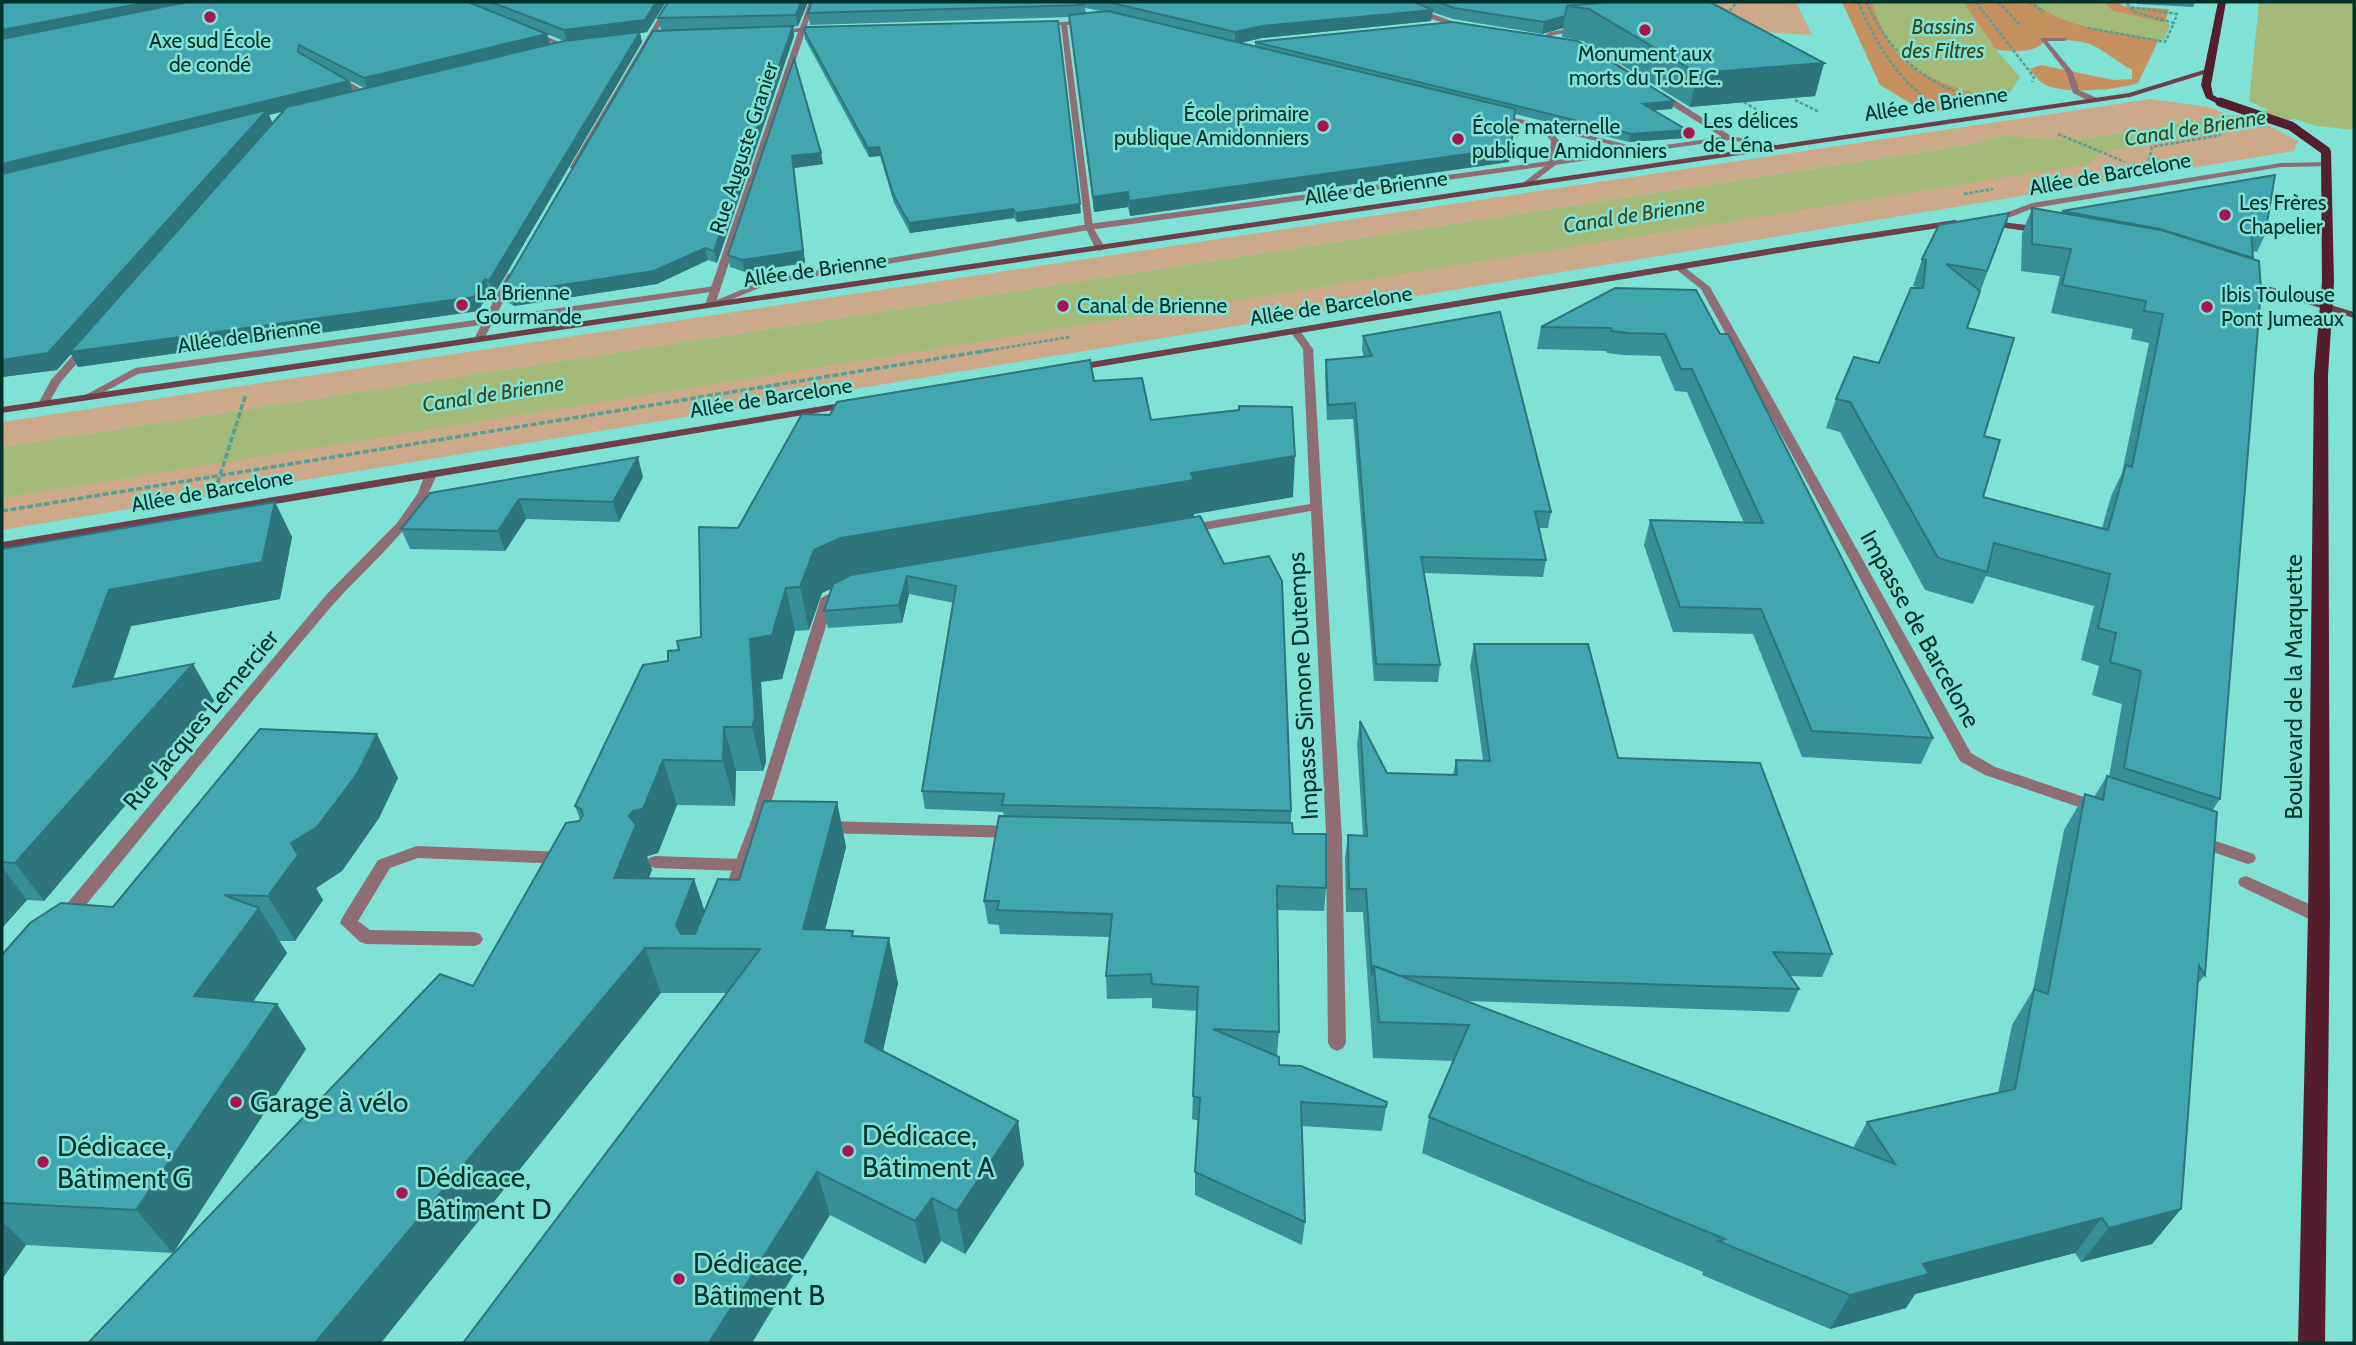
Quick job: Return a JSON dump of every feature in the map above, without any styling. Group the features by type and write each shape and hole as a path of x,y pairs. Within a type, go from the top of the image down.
{"main road":[{"path":"2210,71 2222,2"},
{"name":"Allée de Brienne","path":"2,410 2094,100 2150,91 2210,71"},
{"name":"Boulevard de la Marquette","path":"2210,71 2206,85 2209,96 2299,130 2316,139 2326,151 2328,282 2321,375 2319,916 2311,1343"},
{"name":"Allée de Barcelone","path":"1063,370 1951,224 2004,224"},
{"path":"2004,224 2059,233"},
{"path":"2232,279 2325,309 2354,315"},
{"name":"Allée de Barcelone","path":"2,546 871,401"}],"street":[{"path":"565,182 671,2"},
{"name":"Rue Auguste Granier","path":"710,305 812,2"},
{"path":"1395,2 1451,24 1475,28"},
{"path":"1038,24 1064,24 1098,18 1086,12"},
{"path":"1064,24 1089,227 1100,248"},
{"path":"1436,27 1451,24"},
{"path":"518,27 566,47"},
{"path":"1545,37 1552,33 1595,28"},
{"path":"765,32 825,30"},
{"path":"636,40 666,34"},
{"path":"1533,36 1580,44 1636,78"},
{"path":"2042,39 2065,39"},
{"path":"2042,39 2069,72 2076,92 2094,100"},
{"path":"548,50 578,46"},
{"path":"329,74 368,94"},
{"path":"1647,85 1728,138 1783,147"},
{"path":"354,98 380,91"},
{"path":"1482,112 1651,149"},
{"path":"1524,185 1553,164 1555,141 1544,127"},
{"path":"1720,156 1729,145 1728,138"},
{"name":"Allée de Brienne","path":"710,305 767,282 1089,227 1728,138"},
{"name":"Allée de Barcelone","path":"2004,224 2003,217 2032,206 2281,164 2327,164"},
{"path":"479,339 518,265"},
{"name":"Impasse de Barcelone","path":"1680,268 1704,287 1965,757 1990,771 2119,814"},
{"name":"Allée de Brienne","path":"85,398 135,371 715,289"},
{"name":"Impasse Simone Dutemps","path":"1295,331 1308,349 1334,839 1337,1043"},
{"path":"43,404 55,382 90,343"},
{"name":"Rue Jacques Lemercier","path":"55,931 334,594 409,517 424,498 431,474"},
{"path":"1166,532 1317,506"},
{"path":"724,912 741,865 763,826 828,598 849,587 863,584"},
{"path":"811,827 1031,832"},
{"path":"2183,836 2248,858"},
{"path":"1293,838 1334,839"},
{"path":"474,939 366,937 348,923 384,864 417,852 575,859"},
{"path":"655,862 741,865"},
{"path":"2246,881 2319,916"}],"path":[{"path":"1723,19 1737,2"},
{"path":"1858,2 1875,42 1905,83 1962,120"},
{"path":"1866,2 1878,28 1900,60 1933,82 1961,92"},
{"path":"1976,2 2034,77 2025,88"},
{"path":"1997,2 2013,20 2042,39"},
{"path":"2029,2 2047,13"},
{"path":"2126,2 2134,12 2174,23"},
{"path":"2081,26 2165,42 2177,14 2130,7"},
{"path":"2148,166 2152,146 2231,133"},
{"path":"2064,137 2122,160"},
{"path":"215,491 246,394"},
{"path":"2,511 41,504"}],"shaded area":[{"path":"1691,2 1796,2 1812,35 1695,28"},
{"path":"1842,2 1872,2 1882,29 1960,90 1974,91 1992,104 1925,112 1880,85"},
{"path":"1963,2 2035,2 2046,11 2076,24 2159,39 2138,83 2117,88 2061,89 2041,82 2030,69 2041,65 2113,80 2132,79 2132,70 2084,42 2045,41 2022,51 1996,50"},
{"path":"2105,2 2169,9 2165,23 2112,11"},
{"path":"2151,99 2208,107 2232,116 2076,140 1999,136 1975,144 2,447 2,422"},
{"path":"2266,124 2298,141 2294,151 2,530 2,498"}],"water":[{"name":"Bassins des Filtres","path":"1872,2 1963,2 1996,50 2020,77 2009,94 1998,93 1999,97 1963,90 1922,73 1911,67 1892,47"},
{"name":"Bassins des Filtres","path":"2035,2 2105,2 2112,11 2170,24 2164,40 2132,35 2078,24 2047,11"},
{"name":"Canal de Brienne","path":"2259,2 2354,2 2354,130 2316,126 2295,119 2102,152 2089,164 2,498 2,447 1975,144 1999,136 2076,140 2269,110 2249,101"}],"building":[{"path":"2,2 148,2 2,30"},
{"path":"188,2 468,2 547,34 364,78 299,45 298,52 349,81 2,164 2,39"},
{"path":"491,2 656,2 645,20 564,30"},
{"path":"668,2 801,2 796,15 658,18"},
{"path":"812,2 1075,2 1085,5 808,13"},
{"path":"1108,2 1414,2 1433,10 1262,26 1235,32"},
{"path":"1438,2 1610,2 1567,6 1565,16 1544,22 1454,8"},
{"path":"1610,2 1710,2 1824,63 1697,73 1589,9 1567,6"},
{"path":"1108,11 1515,109 1511,148 1129,201 1128,192 1093,197 1069,15"},
{"path":"1058,21 1080,204 1016,213 1013,209 909,223 893,194 879,147 868,148 804,31 806,27"},
{"path":"1452,22 1578,41 1674,101 1643,104 1687,130 1631,134 1255,42"},
{"path":"793,26 714,251 705,248 654,271 510,293 502,289 653,31"},
{"path":"640,32 489,281 485,279 474,297 70,352 287,107 564,41"},
{"path":"794,59 821,153 792,156 803,251 742,260 728,255"},
{"path":"267,110 48,353 2,360 2,174"},
{"path":"2275,175 2265,235 2251,232 2253,258 2160,229 2062,211"},
{"path":"2032,208 2161,230 2259,261 2261,290 2220,799 2124,768 2141,671 2110,662 2116,633 2098,628 2110,574 1994,543 1987,572 1938,558 1850,402 1836,399 1854,357 1879,363 1911,288 1923,288 1926,260 1922,259 1939,225 2009,213 1987,271 1946,264 1980,291 1967,328 2014,338 1984,436 2000,440 1983,497 2108,530 2126,465 2132,467 2163,314 2144,311 2146,301 2062,285 2071,249 2032,244"},
{"path":"1615,288 1696,290 1720,334 1728,334 1933,738 1812,731 1761,609 1680,607 1650,520 1763,523 1692,369 1681,369 1665,334 1628,333 1612,331 1611,328 1541,327"},
{"path":"1500,312 1551,512 1535,511 1546,560 1421,557 1440,665 1376,664 1355,403 1328,405 1326,360 1372,356 1363,336"},
{"path":"1090,360 1094,381 1142,378 1151,420 1239,410 1239,406 1292,407 1295,456 1191,473 1194,480 841,538 814,550 800,587 786,588 772,635 750,639 755,718 752,727 724,727 723,761 663,760 643,809 633,811 629,816 636,825 614,878 694,879 676,925 681,934 695,934 718,879 739,880 764,801 837,802 803,929 853,931 852,936 889,938 865,1042 1018,1121 957,1211 932,1198 915,1221 817,1172 709,1343 463,1343 760,949 645,948 315,1343 88,1343 440,974 473,986 566,823 579,821 583,815 581,809 575,806 643,665 668,661 668,651 679,650 677,641 701,637 699,527 738,528 802,414 830,415 837,402"},
{"path":"638,457 613,502 519,499 498,531 401,529 430,493"},
{"path":"275,502 262,562 109,590 73,687 193,664 15,863 2,862 2,549"},
{"path":"1200,516 1224,564 1269,556 1282,581 1291,811 1002,805 1004,794 922,791 956,586 907,576 899,605 824,611 833,584 851,575"},
{"path":"1474,644 1588,644 1618,758 1760,763 1832,954 1773,952 1799,989 1401,976 1374,966 1372,975 1366,889 1349,889 1348,835 1367,836 1360,721 1387,773 1457,775 1456,760 1490,761"},
{"path":"260,729 377,734 357,774 317,827 291,843 298,855 268,896 224,895 259,908 194,996 277,1004 136,1210 2,1203 2,955 30,923 61,903 113,907"},
{"path":"2107,776 2217,812 2205,975 2199,966 2181,1209 2109,1228 2102,1218 1923,1264 1929,1274 1850,1295 1718,1241 1725,1239 1429,1117 1469,1025 1379,1022 1374,966 1895,1164 1867,1122 2015,1089 2034,989 2048,994 2085,794 2103,800"},
{"path":"999,816 1292,823 1293,834 1326,834 1326,888 1277,886 1279,1032 1213,1029 1279,1057 1279,1065 1301,1066 1387,1102 1386,1107 1301,1102 1305,1222 1195,1172 1200,1098 1193,1096 1198,987 1152,984 1151,974 1106,976 1112,914 997,910 999,901 984,901"}],"place":[{"name":"Axe sud École de condé","path":"210,17"},
{"name":"Monument aux morts du T.O.E.C.","path":"1645,30"},
{"name":"École primaire publique Amidonniers","path":"1323,126"},
{"name":"Les délices de Léna","path":"1689,133"},
{"name":"École maternelle publique Amidonniers","path":"1458,139"},
{"name":"Les Frères Chapelier","path":"2225,215"},
{"name":"La Brienne Gourmande","path":"462,305"},
{"name":"Canal de Brienne","path":"1063,306"},
{"name":"Ibis Toulouse Pont Jumeaux","path":"2207,307"},
{"name":"Garage à vélo","path":"236,1102"},
{"name":"Dédicace, Bâtiment A","path":"848,1151"},
{"name":"Dédicace, Bâtiment G","path":"43,1162"},
{"name":"Dédicace, Bâtiment D","path":"402,1193"},
{"name":"Dédicace, Bâtiment B","path":"679,1279"}]}
